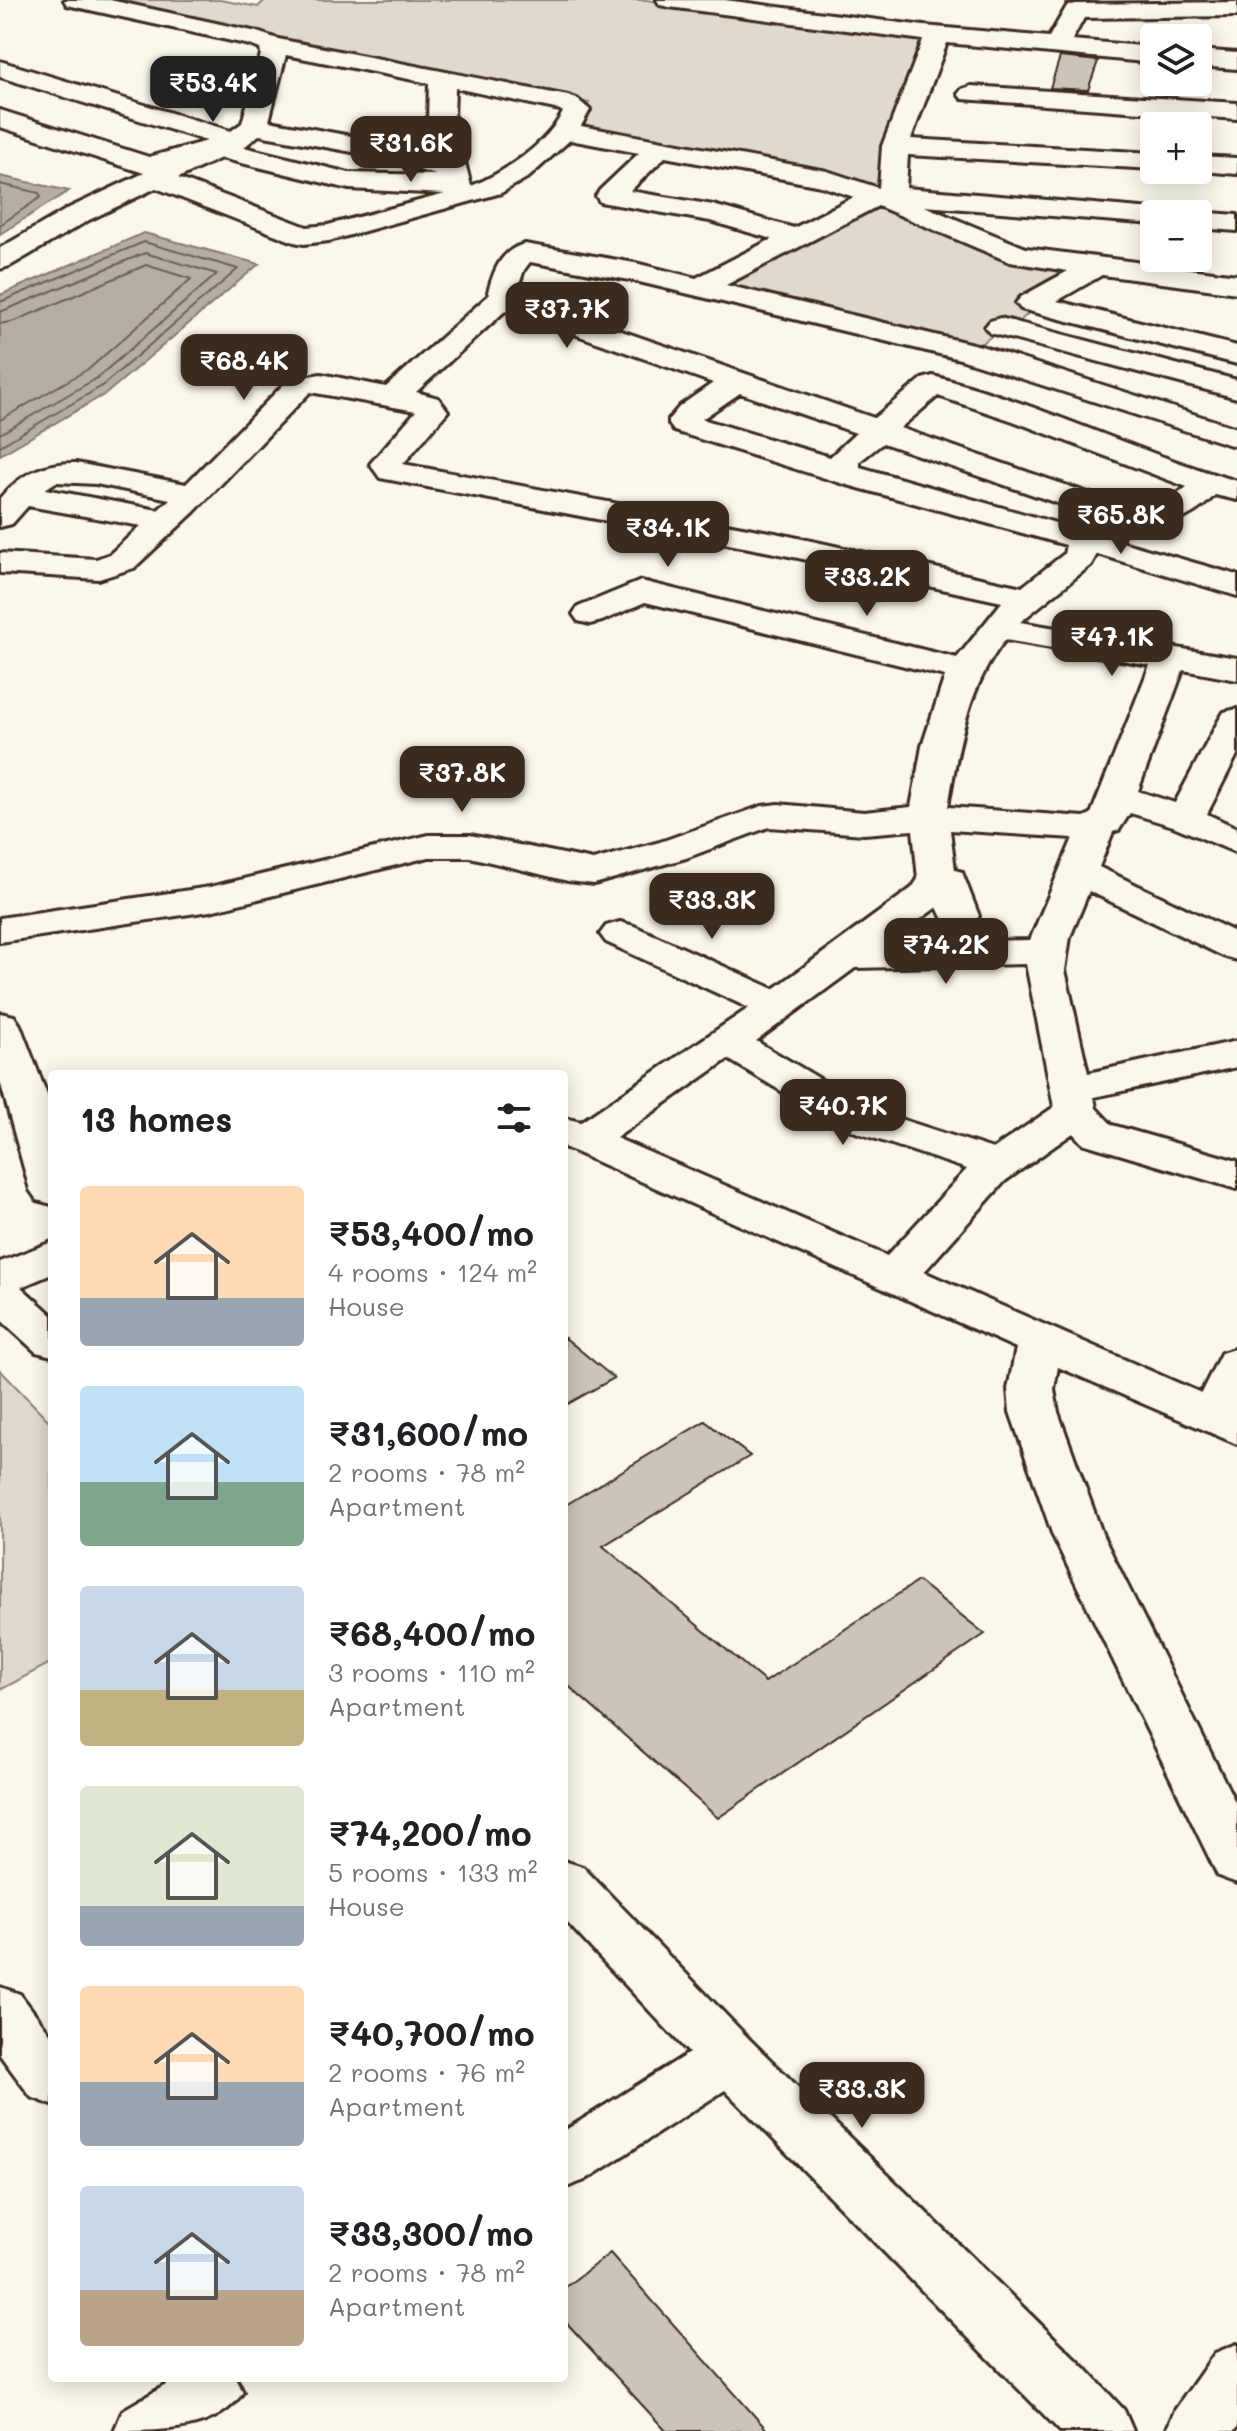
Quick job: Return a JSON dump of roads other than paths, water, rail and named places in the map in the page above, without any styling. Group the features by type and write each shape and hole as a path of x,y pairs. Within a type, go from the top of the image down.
{"street":[{"path":"0,69 236,138 349,181 386,185 457,185 512,176 564,131 577,115 577,110 568,104 271,45 257,39 76,0"},
{"path":"669,0 938,35 1140,54"},
{"path":"1056,47 1076,11 1237,9"},
{"path":"884,195 895,146 938,35"},
{"path":"960,120 994,40"},
{"path":"0,260 79,214 236,138 274,54 271,45"},
{"path":"1212,59 1237,61"},
{"path":"442,78 441,119 457,185"},
{"path":"971,94 1237,111"},
{"path":"0,118 148,166 236,138 373,148 457,185"},
{"path":"564,131 811,176 884,195 1140,215"},
{"path":"895,146 1140,160"},
{"path":"659,148 610,196 713,213 796,237"},
{"path":"1212,165 1237,166"},
{"path":"156,179 304,236 316,236 457,185"},
{"path":"700,287 884,195"},
{"path":"884,195 1009,253 1237,284"},
{"path":"1212,221 1237,223"},
{"path":"394,396 504,297 506,277 513,262 525,253 621,269 970,352 1234,428 1210,483 1176,513 1078,538"},
{"path":"843,471 845,458 1000,327 1031,303 1096,267"},
{"path":"504,297 1129,518 1150,519"},
{"path":"1031,303 1237,355"},
{"path":"1000,327 1237,389"},
{"path":"738,380 691,413 685,424 855,477 1078,538 1237,586"},
{"path":"0,563 87,568 112,566 122,561 300,385 316,384 371,397 394,396 427,405 433,411 386,464 391,471 760,540 1028,598"},
{"path":"933,385 1024,414 1210,483"},
{"path":"11,506 46,475 64,472 103,476 192,495"},
{"path":"11,506 165,521"},
{"path":"574,1136 727,1041 926,896 937,879 929,817 940,746 966,671 997,628 1028,598 1079,558 1083,546 1078,538"},
{"path":"590,614 641,591 966,671"},
{"path":"997,628 1237,669"},
{"path":"1170,658 1107,812 1077,871 1046,952 1045,970 1074,1100 1097,1134 1237,1175"},
{"path":"1186,818 1237,720"},
{"path":"0,930 210,899 429,846 470,846 594,872 673,850 762,817 799,815 878,824 929,817 1002,820 1069,828 1107,812 1186,818 1237,842"},
{"path":"1077,871 1237,948"},
{"path":"937,879 948,880 959,916"},
{"path":"620,934 777,1006"},
{"path":"845,956 1046,952"},
{"path":"0,1025 31,1108 48,1174"},
{"path":"727,1041 844,1111 873,1124 999,1165"},
{"path":"894,1277 999,1165 1074,1100 1237,1054"},
{"path":"574,1136 1226,1422 1237,1364"},
{"path":"0,1279 48,1259"},
{"path":"0,1293 48,1337"},
{"path":"1040,1341 1031,1389 1034,1412 1078,1536 1237,1861"},
{"path":"568,1887 730,2057 1052,2378 1101,2431"},
{"path":"0,2011 48,2075"},
{"path":"568,2159 730,2057"},
{"path":"1198,2431 1237,2373"},
{"path":"146,2431 207,2400"}],"water":[{"path":"0,176 69,191 0,234"},
{"path":"144,233 259,264 107,393 0,455 0,295"}]}
